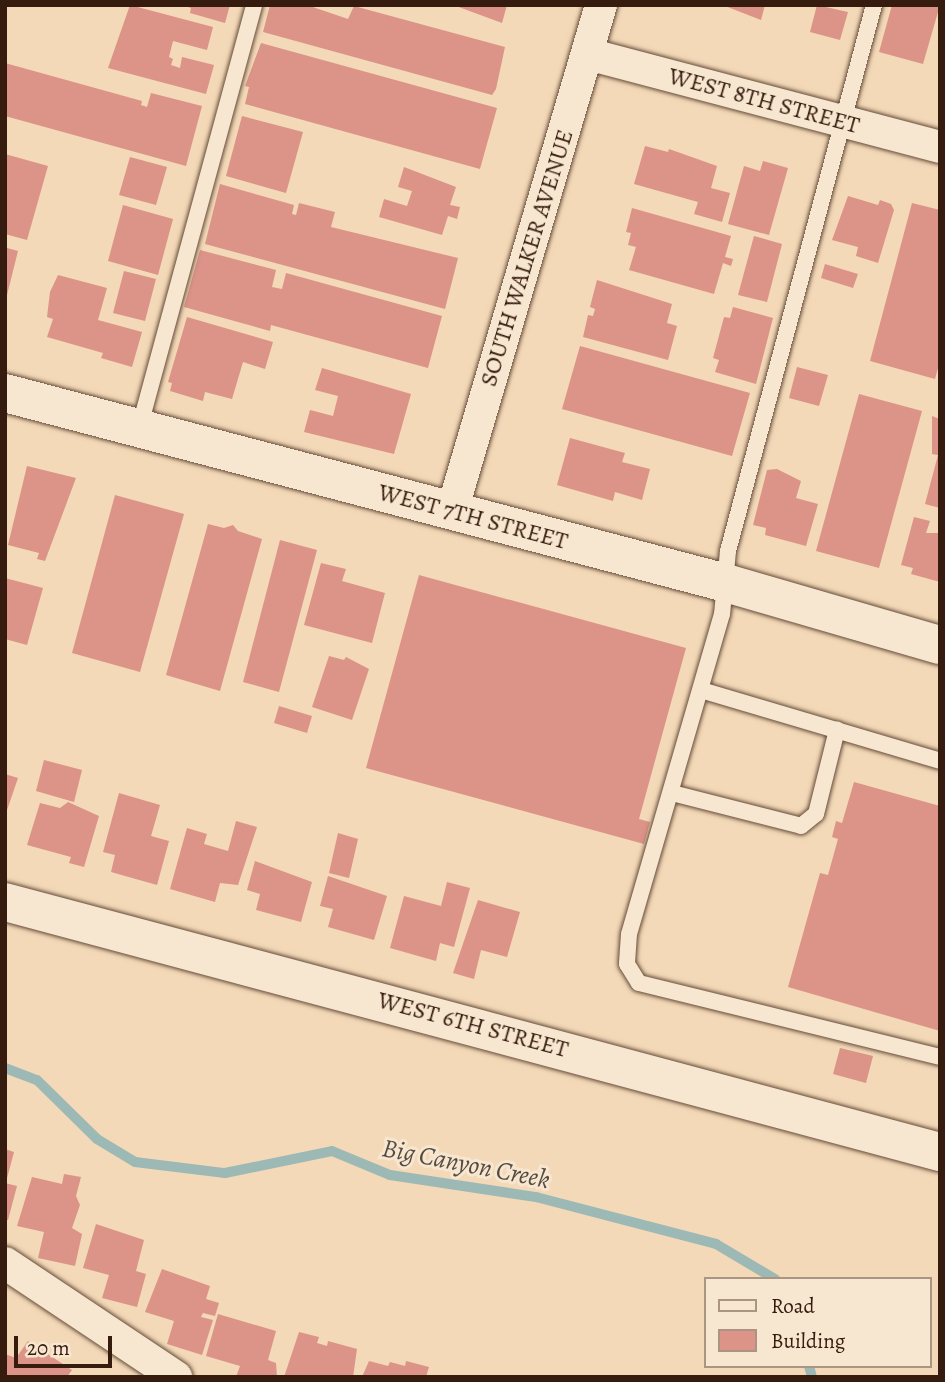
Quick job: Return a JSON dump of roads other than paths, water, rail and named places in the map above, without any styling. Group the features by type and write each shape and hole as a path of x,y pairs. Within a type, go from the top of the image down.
{"street":[{"name":"SOUTH WALKER AVENUE","path":"452,511 601,5"},
{"name":"WEST 8TH STREET","path":"588,54 940,147"},
{"name":"WEST 7TH STREET","path":"5,393 726,583 940,645"},
{"name":"WEST 6TH STREET","path":"5,902 938,1146"},
{"path":"5,1263 176,1377"}],"lane":[{"path":"139,429 254,5"},
{"path":"874,5 728,551 722,614 629,934 627,964 639,984 940,1057"},
{"path":"701,690 940,761"},
{"path":"672,793 801,826 816,814 837,730"}],"waterway":[{"name":"Big Canyon Creek","path":"5,1068 37,1080 97,1139 135,1162 225,1173 332,1151 390,1175 536,1197 716,1244 772,1277"},
{"name":"Big Canyon Creek","path":"810,1368 812,1377"}]}
